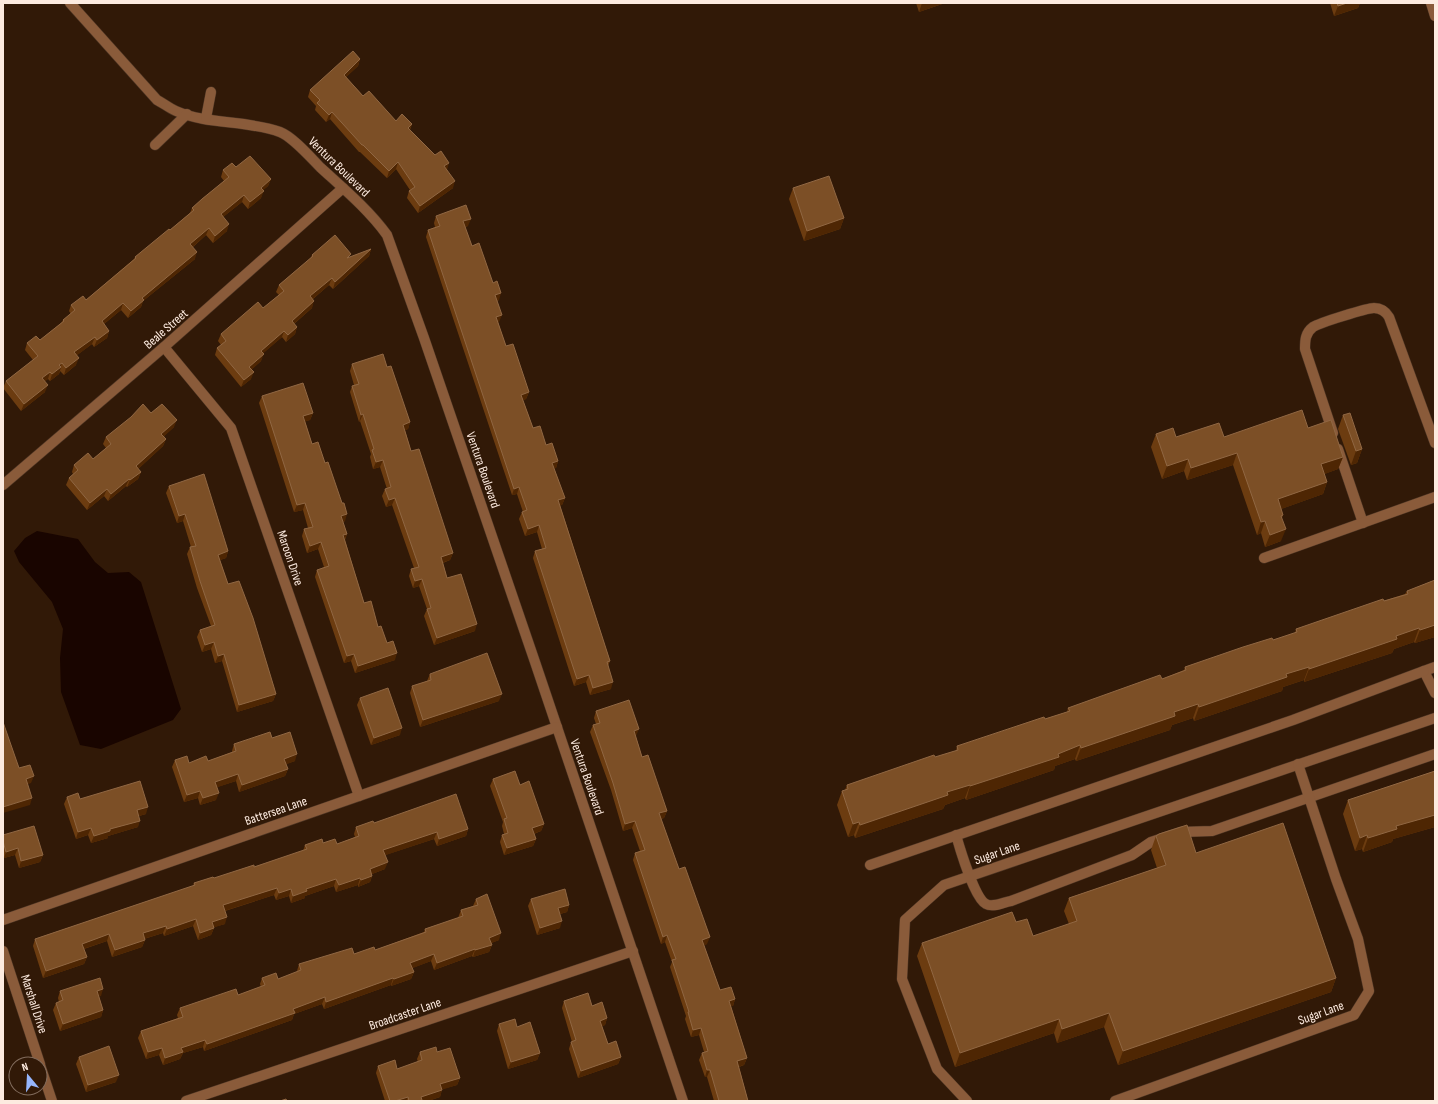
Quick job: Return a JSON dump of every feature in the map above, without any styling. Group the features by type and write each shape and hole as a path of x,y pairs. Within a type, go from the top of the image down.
{"street":[{"name":"Ventura Boulevard","path":"70,3 157,100 187,114 263,127 282,133 298,145 343,188 378,222 387,235 557,727 683,1101"},
{"path":"1431,3 1435,16"},
{"path":"206,118 211,92"},
{"path":"155,145 187,114"},
{"name":"Beale Street","path":"3,486 164,348 343,188"},
{"path":"1363,522 1304,350 1305,337 1313,327 1360,310 1375,308 1385,311 1389,317 1435,443"},
{"name":"Maroon Drive","path":"164,348 231,428 359,796"},
{"path":"1264,558 1435,496"},
{"path":"870,865 1293,720 1435,667"},
{"path":"1424,671 1435,694"},
{"name":"Sugar Lane","path":"967,1101 937,1069 902,979 905,920 944,885 1435,718"},
{"name":"Battersea Lane","path":"3,920 557,727"},
{"path":"956,835 979,898 986,904 993,905 1011,900 1132,855 1151,842 1181,832 1212,831 1435,754"},
{"name":"Sugar Lane","path":"1115,1101 1354,1015 1368,990 1358,939 1336,879 1298,764"},
{"name":"Marshall Drive","path":"3,951 37,1056"},
{"name":"Broadcaster Lane","path":"186,1101 633,951"},
{"name":"Marshall Drive","path":"48,1089 52,1101"}],"shaded area":[{"path":"37,531 78,539 95,562 108,573 129,572 141,582 181,709 173,720 101,749 80,745 61,692 60,658 63,629 52,602 19,562 14,551 25,538"}],"building":[{"path":"1337,3 1347,3 1338,6"},
{"path":"353,51 360,59 344,75 363,96 369,91 396,121 402,114 412,124 408,128 435,155 441,151 449,163 444,166 455,181 420,206 409,191 415,187 398,162 389,171 362,145 332,112 329,115 317,103 320,100 310,90"},
{"path":"250,156 271,179 261,188 264,191 250,202 244,195 221,214 229,224 215,236 209,228 190,244 197,252 142,298 144,300 131,311 123,303 102,321 109,331 97,340 95,337 74,352 79,358 66,368 62,363 59,365 61,367 52,374 50,372 42,378 48,385 24,404 6,381 38,356 27,343 36,336 40,340 64,321 63,320 75,310 71,305 83,296 86,300 136,258 135,257 194,210 192,208 229,177 223,170 232,163 236,167"},
{"path":"829,176 844,218 807,231 793,188"},
{"path":"466,205 471,219 463,221 472,246 479,243 493,283 497,281 501,293 495,295 502,315 496,317 506,346 513,344 529,392 521,395 533,428 540,426 546,445 552,443 558,461 552,463 565,498 558,500 610,661 607,662 613,682 593,688 589,675 577,679 535,551 546,548 539,525 528,529 522,512 527,510 519,487 514,489 428,230 440,226 436,216"},
{"path":"335,235 351,254 347,258 371,249 335,282 332,278 310,296 314,301 292,321 297,327 288,335 284,331 261,351 264,354 249,367 254,372 244,380 217,348 226,341 221,334 258,302 263,308 284,291 279,285"},
{"path":"383,354 387,367 391,366 410,422 403,425 411,451 419,449 453,553 441,557 447,578 461,574 477,624 437,638 427,609 431,608 422,579 415,581 411,569 419,567 395,498 389,500 385,489 391,487 383,460 376,462 372,450 374,449 363,414 361,415 352,386 359,384 352,364"},
{"path":"303,383 313,413 303,416 312,444 318,442 325,463 328,462 342,503 344,503 347,514 341,516 347,534 343,535 364,603 371,601 378,627 381,626 387,643 393,641 397,653 358,666 354,654 347,656 317,570 329,566 321,542 310,546 304,529 313,527 305,503 297,505 262,396"},
{"path":"143,404 151,413 162,404 177,420 161,434 166,439 136,466 141,472 130,480 129,479 111,494 107,489 90,503 69,478 78,470 74,465 88,453 93,459 111,444 106,437 131,417"},
{"path":"1302,410 1308,428 1331,420 1343,457 1321,464 1327,482 1278,499 1283,515 1281,516 1286,529 1270,535 1265,521 1261,522 1237,453 1191,468 1188,459 1167,466 1156,434 1173,428 1176,437 1219,423 1224,437"},
{"path":"1350,413 1362,449 1356,451 1343,415"},
{"path":"204,474 228,551 218,555 228,584 239,581 253,618 276,694 239,705 224,654 218,656 214,642 205,645 200,630 215,625 190,547 196,546 185,514 179,516 169,486"},
{"path":"1435,580 1435,625 1420,630 1419,628 1396,636 1397,639 1309,669 1309,667 1286,674 1287,677 1199,707 1198,704 1174,712 1175,716 1081,748 1080,745 1058,754 1059,757 947,792 948,795 860,825 859,822 853,824 842,791 848,789 847,785 934,755 935,757 958,750 957,746 1044,717 1045,719 1070,711 1068,708 1160,675 1162,679 1186,670 1185,667 1243,647 1272,638 1273,640 1297,632 1296,629 1383,599 1384,601 1408,594 1407,591"},
{"path":"487,653 502,694 423,720 412,686 431,680 430,674"},
{"path":"388,688 402,728 374,738 360,698"},
{"path":"629,700 639,729 634,731 642,757 648,755 667,811 659,813 679,869 685,867 710,937 702,940 720,990 731,987 735,999 729,1001 747,1058 737,1061 748,1101 719,1101 710,1070 707,1070 702,1053 708,1051 701,1028 693,1030 689,1012 672,960 676,959 667,935 663,937 635,853 645,850 635,821 625,824 593,725 600,723 596,711"},
{"path":"3,722 19,768 30,765 34,776 26,779 32,798 3,807"},
{"path":"270,732 272,738 290,732 297,754 284,759 288,769 242,785 238,774 215,782 219,793 203,798 200,791 187,795 175,760 187,756 189,763 206,756 208,761 236,751 234,744"},
{"path":"515,771 520,785 529,781 544,824 532,828 536,839 507,848 502,835 508,833 504,819 507,818 493,779"},
{"path":"1435,771 1435,815 1396,826 1397,829 1368,838 1367,835 1360,838 1348,800"},
{"path":"140,781 148,807 137,810 140,821 110,829 110,831 94,836 91,828 78,832 67,797 78,793 80,799"},
{"path":"456,794 468,829 439,839 437,832 383,850 388,862 370,869 372,876 361,880 360,878 339,885 336,879 306,889 307,891 293,896 291,889 279,893 277,888 223,905 227,917 212,922 214,928 200,933 196,919 167,929 166,926 143,933 145,940 115,950 109,934 82,944 87,957 46,971 35,939 195,885 194,883 254,865 254,867 307,849 305,845 322,839 323,843 335,839 337,844 359,836 356,827 373,821 374,823"},
{"path":"1283,823 1336,978 1123,1051 1109,1013 1062,1029 1059,1019 960,1053 922,943 1012,912 1016,922 1027,919 1033,936 1077,921 1069,898 1166,865 1156,836 1159,834 1187,825 1196,853"},
{"path":"34,826 43,855 21,861 18,848 6,852 3,835"},
{"path":"565,889 569,905 558,908 562,921 540,928 531,899"},
{"path":"487,894 501,933 489,938 492,945 475,949 437,963 434,954 410,963 414,972 326,1002 325,997 293,1009 295,1013 207,1044 205,1040 181,1048 183,1052 165,1058 162,1048 148,1052 141,1031 183,1017 180,1008 236,989 238,995 265,985 262,978 276,973 278,979 301,970 299,964 352,948 354,954 374,947 375,950 426,932 425,929 463,916 461,910 478,905 476,899"},
{"path":"100,978 103,989 97,991 103,1010 63,1024 56,1003 63,1000 60,991"},
{"path":"588,993 592,1006 602,1002 607,1018 600,1021 608,1044 616,1041 621,1057 581,1071 571,1042 576,1040 564,1001"},
{"path":"515,1019 517,1027 530,1022 540,1053 511,1062 499,1024"},
{"path":"109,1046 119,1075 88,1085 79,1057"},
{"path":"436,1047 437,1052 450,1048 460,1078 440,1084 442,1090 421,1097 422,1100 409,1101 408,1097 390,1101 378,1066 395,1060 397,1069 422,1060 420,1052"}]}
